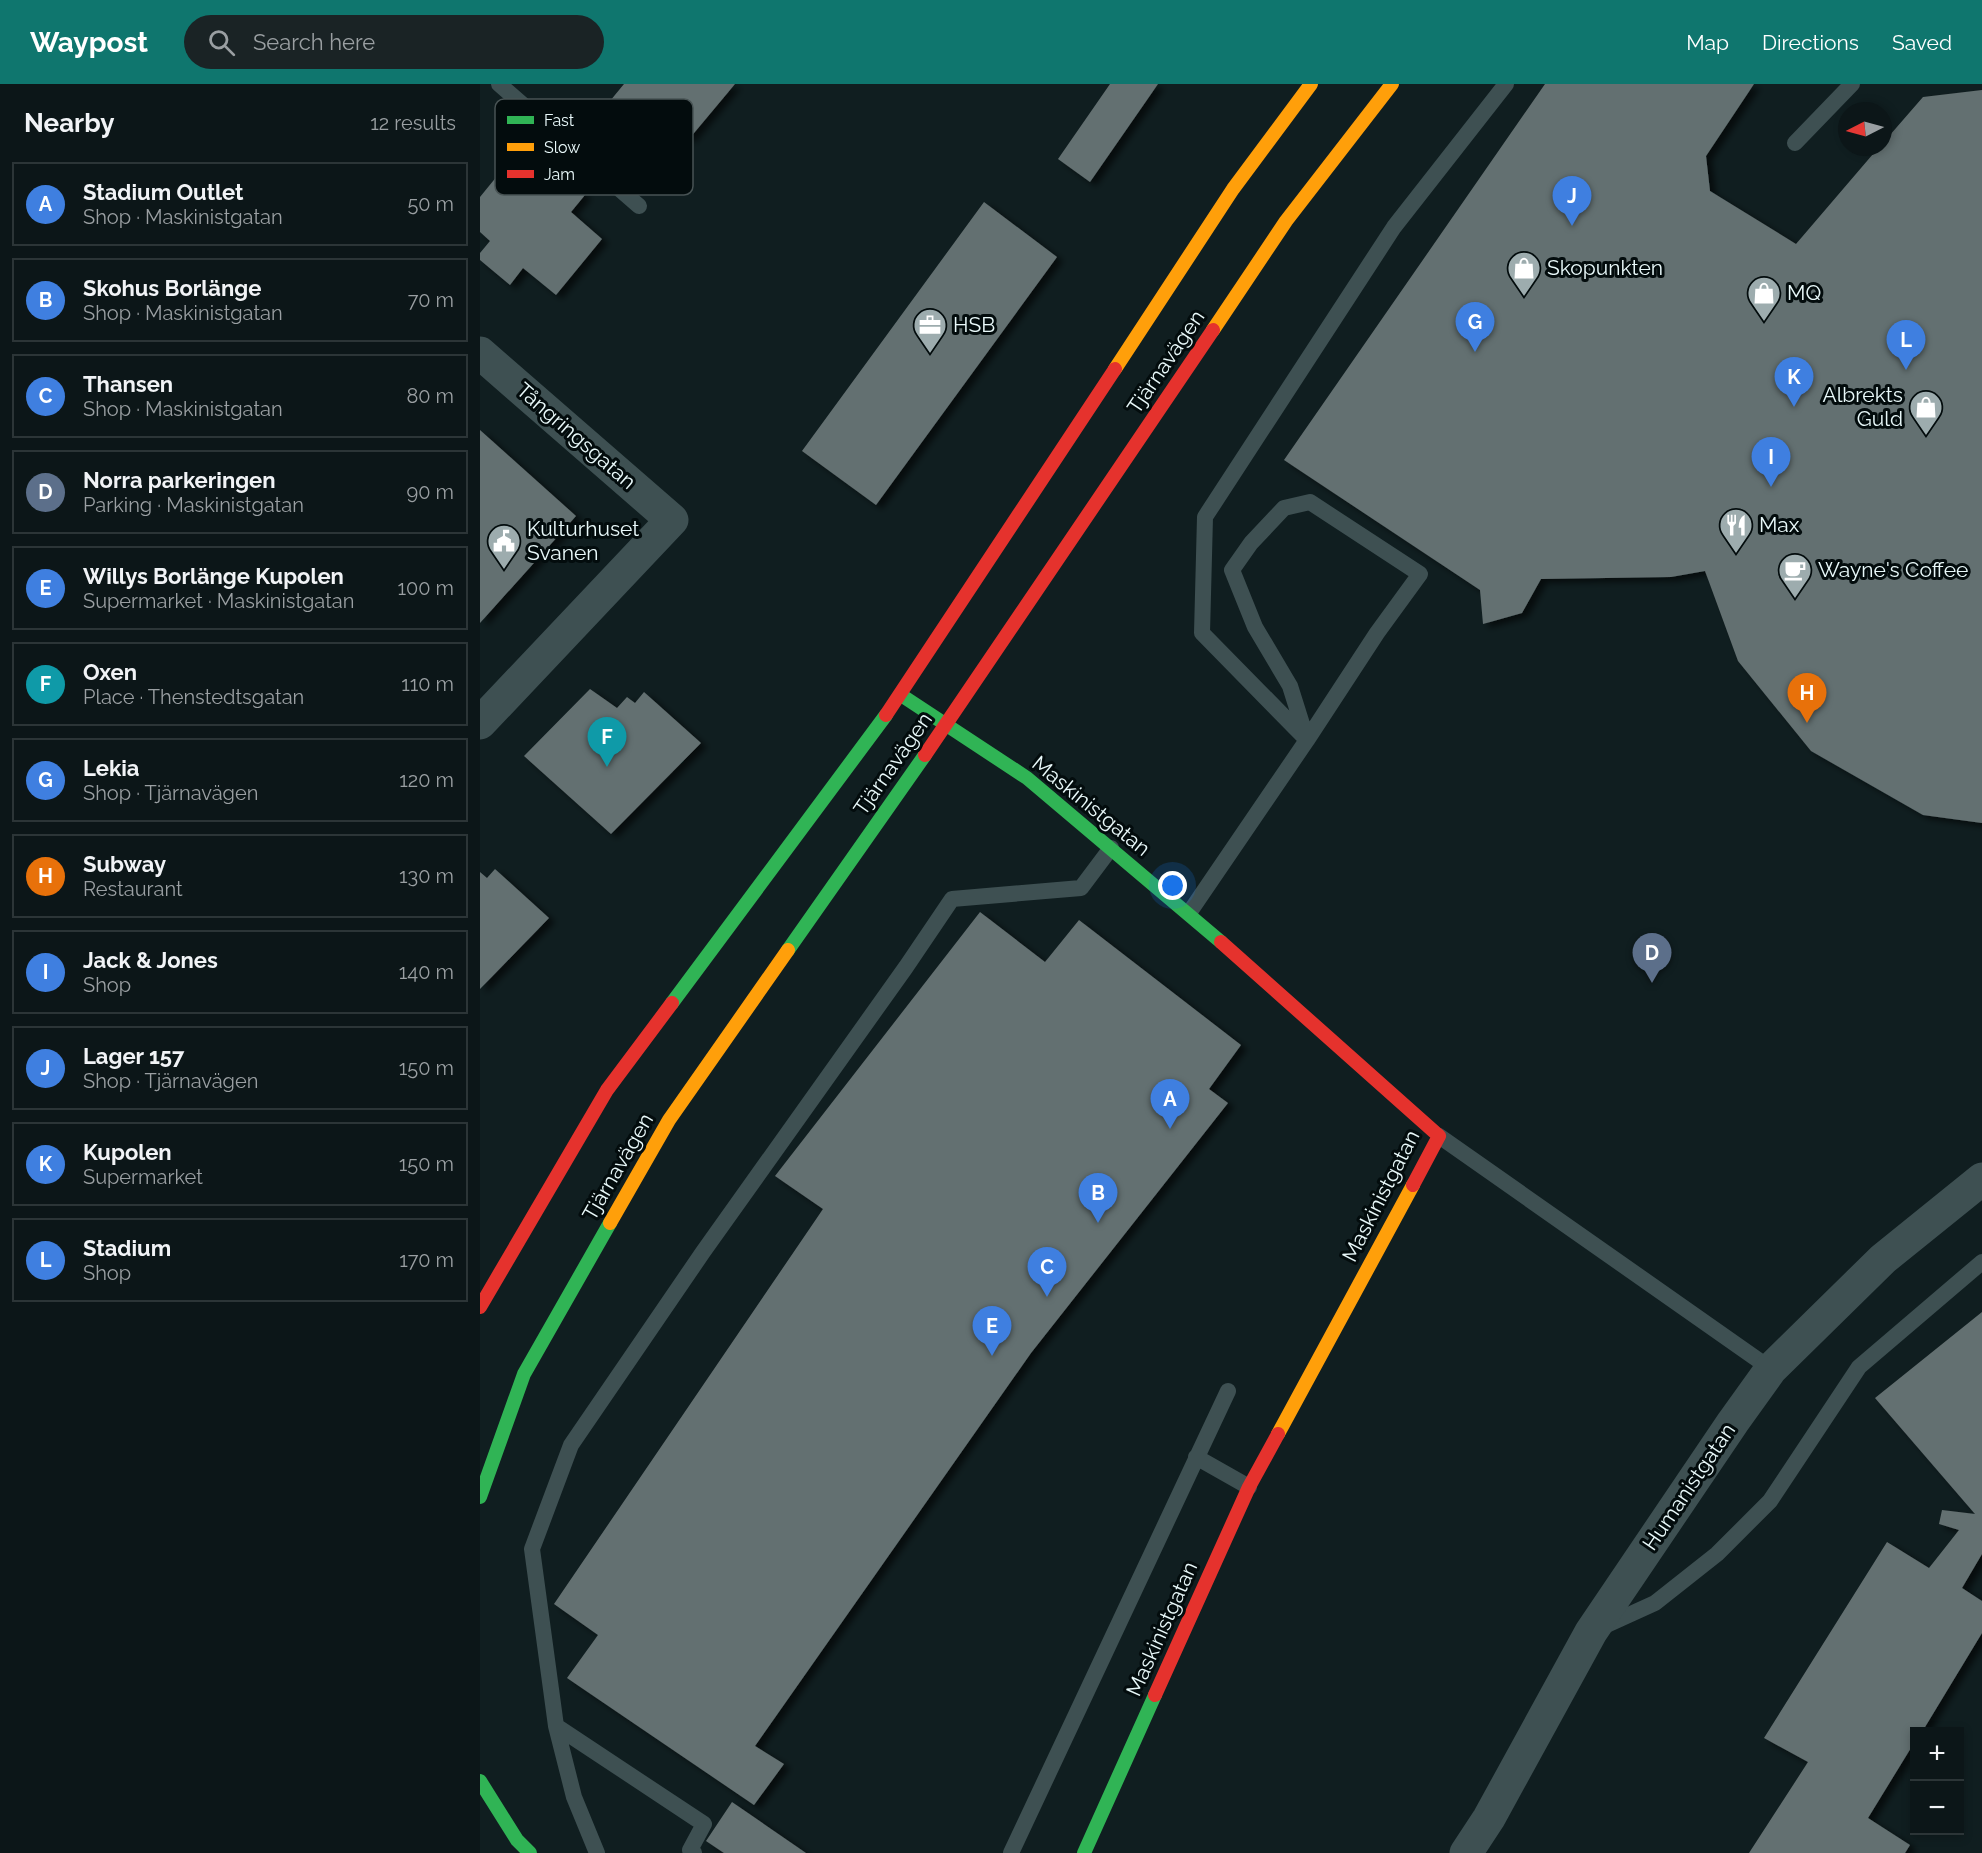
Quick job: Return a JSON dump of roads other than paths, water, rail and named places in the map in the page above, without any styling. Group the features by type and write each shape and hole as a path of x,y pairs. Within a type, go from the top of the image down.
{"main road":[{"name":"Tjärnavägen","path":"480,1307 607,1090 901,695 1233,189 1311,84"},
{"name":"Tjärnavägen","path":"480,1497 524,1374 669,1120 946,725 1286,221 1392,84"},
{"name":"Maskinistgatan","path":"901,695 1027,778 1189,913 1439,1136 1249,1487 1084,1853"},
{"path":"480,1781 517,1840 530,1853"}],"street":[{"name":"Tångringsgatan","path":"480,353 672,520 480,723"},
{"name":"Humanistgatan","path":"1481,1848 1489,1818 1591,1632 1732,1422 1771,1369 1883,1258 1982,1179"}],"lane":[{"path":"499,84 516,99"},
{"path":"1307,740 1202,633 1204,517 1394,227 1506,84"},
{"path":"1795,143 1852,84"},
{"path":"626,195 639,206"},
{"path":"1189,913 1307,740 1377,633 1420,574 1310,502 1284,508 1251,543 1232,570 1256,627 1290,686 1307,740"},
{"path":"597,1853 574,1797 556,1726 532,1549 571,1445 703,1252 900,976 952,898 1081,888 1111,848"},
{"path":"1439,1136 1771,1369"},
{"path":"1591,1632 1655,1603 1717,1554 1770,1501 1859,1367 1982,1262"},
{"path":"1011,1853 1228,1391"},
{"path":"1196,1457 1249,1487"},
{"path":"556,1726 704,1824 690,1850 694,1853"}],"place":[{"name":"Lager 157","path":"1572,226"},
{"name":"Skopunkten","path":"1524,297"},
{"name":"MQ","path":"1764,322"},
{"name":"Lekia","path":"1475,352"},
{"name":"HSB","path":"930,354"},
{"name":"Stadium","path":"1906,370"},
{"name":"Kupolen","path":"1794,407"},
{"name":"Albrekts Guld","path":"1926,436"},
{"name":"Jack & Jones","path":"1771,487"},
{"name":"Max","path":"1736,554"},
{"name":"Kulturhuset Svanen","path":"504,570"},
{"name":"Wayne's Coffee","path":"1795,599"},
{"name":"Subway","path":"1807,723"},
{"name":"Oxen","path":"607,767"},
{"name":"Norra parkeringen","path":"1652,983"},
{"name":"Stadium Outlet","path":"1170,1129"},
{"name":"Skohus Borlänge","path":"1098,1223"},
{"name":"Thansen","path":"1047,1297"},
{"name":"Willys Borlänge Kupolen","path":"992,1356"}]}
